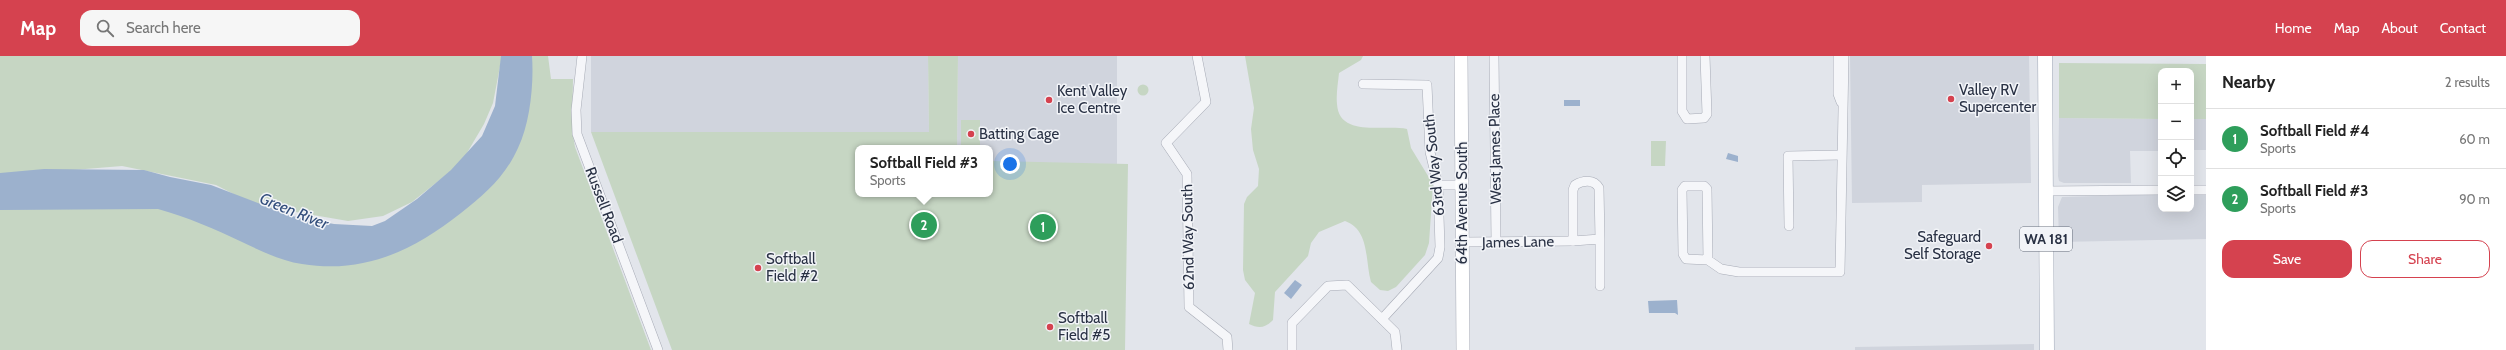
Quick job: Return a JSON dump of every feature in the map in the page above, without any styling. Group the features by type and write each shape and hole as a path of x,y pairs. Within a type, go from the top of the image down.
{"main road":[{"name":"WA 181","path":"2045,56 2047,350"}],"street":[{"name":"Russell Road","path":"582,56 576,110 577,134 658,350"},
{"name":"62nd Way South","path":"1197,56 1206,102 1166,143 1187,174 1189,308 1227,337 1228,350"},
{"name":"64th Avenue South","path":"1460,56 1463,350"},
{"name":"West James Place","path":"1494,56 1496,242"},
{"path":"1682,56 1682,112 1687,119 1692,120 1704,118 1706,114 1705,56"},
{"path":"1708,260 1707,189 1704,186 1685,186 1682,190 1683,254 1686,259 1708,260 1721,270 1739,272 1840,272 1841,102 1838,94 1838,56"},
{"path":"1841,102 1844,95 1844,56"},
{"name":"63rd Way South","path":"1364,84 1427,85 1430,152 1438,185 1440,247 1438,258 1382,320"},
{"path":"1789,226 1788,156 1841,155"},
{"path":"1573,241 1573,190 1575,185 1582,181 1591,181 1597,184 1600,188 1600,286"},
{"path":"1438,185 1462,185"},
{"path":"2046,191 2158,190"},
{"path":"2194,190 2206,190"},
{"name":"James Lane","path":"1463,242 1573,241 1600,239"},
{"path":"1292,350 1292,323 1328,286 1347,285 1395,332 1397,350"}],"shaded area":[{"path":"591,56 928,56 929,132 591,132"},
{"path":"958,56 1117,56 1117,164 993,163 993,145 957,145"},
{"path":"1850,56 2029,56 2031,183 1922,185 1922,202 1852,203"},
{"path":"2059,118 2158,119 2158,151 2130,151 2131,183 2064,183 2059,181"},
{"path":"2194,119 2206,119 2206,150 2194,150"},
{"path":"2158,194 2158,212 2194,212 2194,194 2206,194 2206,239 2059,242 2058,207 2062,197"},
{"path":"2034,344 2034,350 1855,350 1855,347"}],"green space":[{"path":"0,56 502,56 493,103 484,124 461,163 412,202 383,216 348,221 255,205 216,185 122,166 0,176"},
{"path":"532,56 548,56 551,79 573,79 572,130 575,147 651,350 0,350 0,207 140,204 408,246 532,66"},
{"path":"928,56 958,56 957,145 855,145 855,197 993,197 993,161 1128,164 1125,350 672,350 591,132 929,132"},
{"path":"1245,56 1363,56 1361,60 1339,73 1337,104 1340,115 1346,122 1354,126 1407,129 1411,148 1433,184 1429,243 1425,255 1396,287 1388,291 1380,290 1371,282 1363,239 1359,231 1353,225 1345,221 1319,232 1311,243 1308,256 1275,292 1273,320 1262,327 1256,327 1249,324 1255,293 1245,280 1243,270 1244,204 1247,197 1258,186 1259,169 1253,150 1251,129 1254,108"},
{"path":"2059,63 2206,64 2206,119 2194,119 2194,68 2158,68 2158,119 2059,118"},
{"path":"1141,85 1145,85 1147,86 1147,94 1141,95 1138,92 1138,88"},
{"name":"Batting Cage","path":"961,120 980,120 980,145 961,145"},
{"path":"1651,141 1666,141 1665,166 1651,166"}],"water":[{"path":"501,56 532,56 532,91 526,127 513,158 494,184 443,227 406,248 387,256 346,266 325,266 294,263 256,249 222,232 158,209 0,210 0,173 44,169 144,170 211,185 292,216 334,224 372,226 385,221 417,199 451,170 482,136 495,106"},
{"path":"1564,100 1580,100 1580,106 1564,106"},
{"path":"1728,153 1738,156 1738,162 1726,159"},
{"path":"1295,280 1302,285 1291,299 1284,293"},
{"path":"1677,300 1678,315 1675,313 1649,313 1648,301"}],"place":[{"name":"Valley RV Supercenter","path":"1951,99"},
{"name":"Kent Valley Ice Centre","path":"1049,100"},
{"name":"Batting Cage","path":"971,134"},
{"name":"Softball Field #3","path":"924,225"},
{"name":"Softball Field #4","path":"1043,227"},
{"name":"Safeguard Self Storage","path":"1989,246"},
{"name":"Softball Field #2","path":"758,268"},
{"name":"Softball Field #5","path":"1050,327"}],"water label":[{"name":"Green River","path":"294,211"}]}
